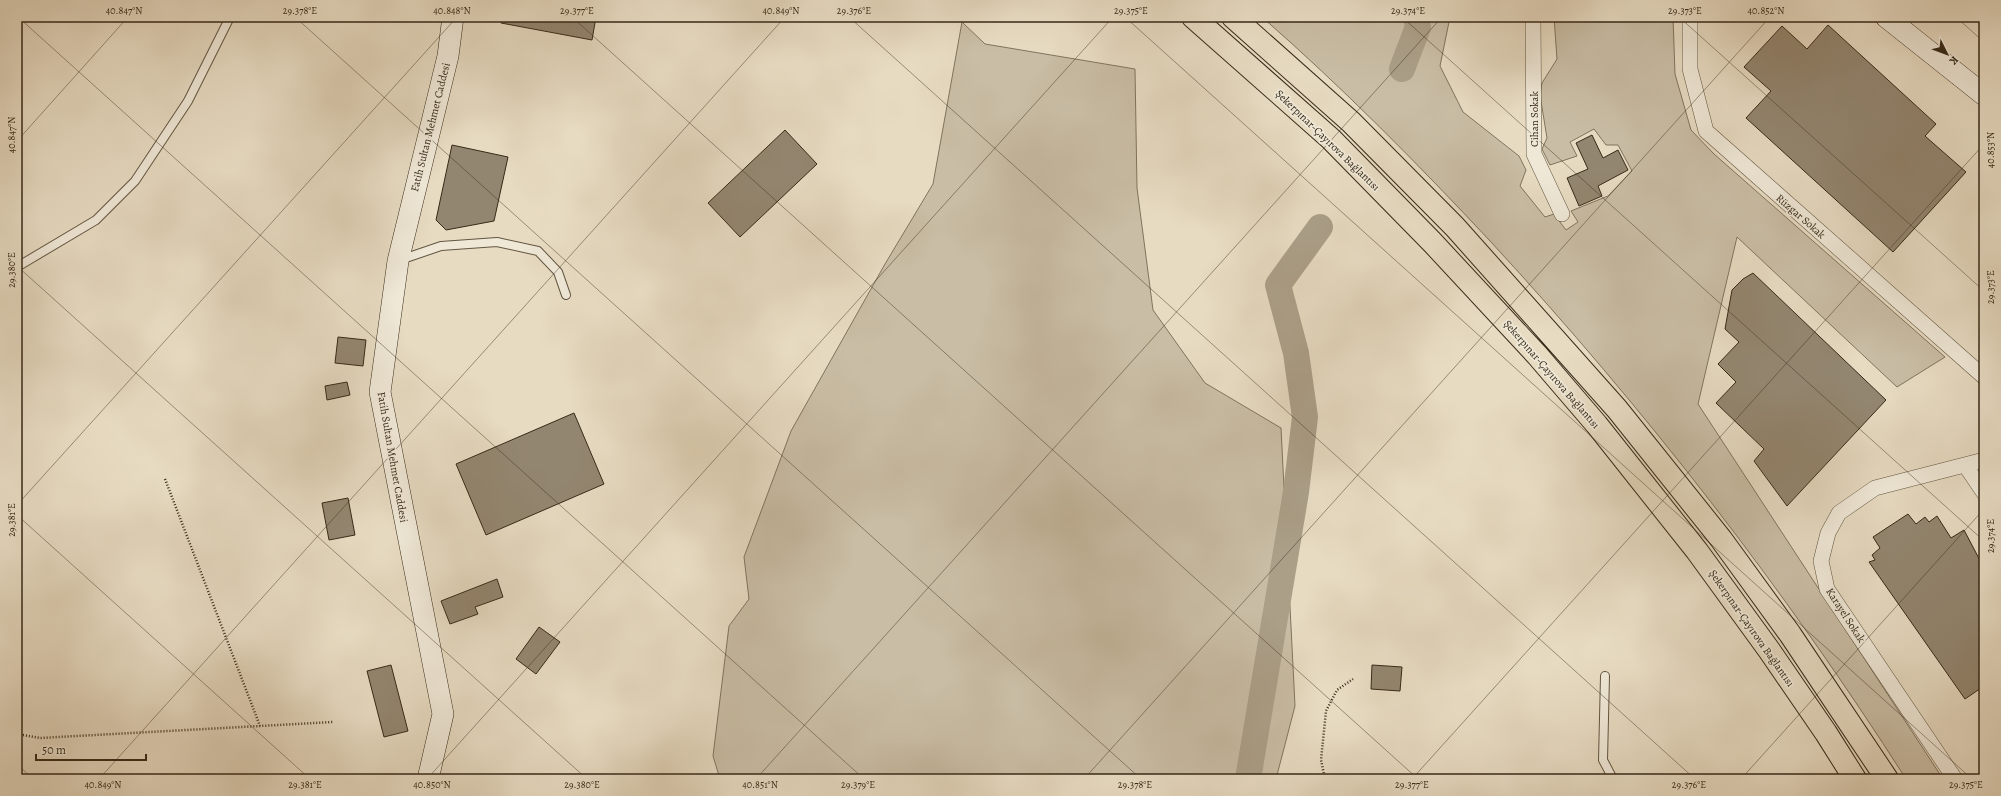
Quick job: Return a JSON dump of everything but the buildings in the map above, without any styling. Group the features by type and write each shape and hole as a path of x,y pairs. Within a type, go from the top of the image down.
{"highway":[{"name":"Şekerpınar-Çayırova Bağlantısı","path":"1193,17 1331,139 1432,242 1537,355 1597,425 1697,551 1773,656 1826,733 1855,779"},
{"path":"1233,17 1351,122 1454,226 1617,409 1677,482 1772,608 1887,779"}],"street":[{"name":"Fatih Sultan Mehmet Caddesi","path":"428,779 443,714 380,392 398,261 448,56 453,17"},
{"name":"Cihan Sokak","path":"1533,17 1534,154 1562,214"},
{"name":"Rüzgar Sokak","path":"1690,17 1690,69 1706,131 1984,377"},
{"path":"1886,17 1984,95"},
{"name":"Karayel Sokak","path":"1955,779 1827,589 1821,561 1828,533 1839,513 1874,488 1984,460"},
{"path":"1964,465 1984,493"}],"lane":[{"path":"17,268 96,220 135,181 188,101 230,17"},
{"path":"398,261 441,246 497,242 538,250 558,272 566,295"},
{"path":"1605,676 1603,760 1613,779"}],"path":[{"path":"165,479 260,726"},
{"path":"1325,779 1321,760 1326,711 1337,690 1353,679"},
{"path":"17,734 40,738 333,722"},
{"path":"1406,779 1416,777 1420,779"}],"shaded area":[{"path":"1262,17 1450,17 1440,66 1463,112 1519,156 1526,170 1520,186 1545,217 1554,214 1566,230 1578,222 1571,211 1608,196 1632,171 1618,145 1606,145 1594,129 1570,142 1577,156 1550,165 1542,149 1547,138 1540,95 1542,83 1557,59 1554,17 1673,17 1675,74 1691,130 1714,154 1945,357 1897,387 1737,237 1698,404 1943,779 1906,779 1811,638 1762,569 1658,435 1604,370 1548,305 1436,184 1350,98"},
{"path":"962,22 985,44 1135,69 1137,188 1153,310 1205,383 1281,428 1295,706 1276,779 720,779 713,756 729,626 749,599 744,557 791,431 885,264 933,184"}],"waterway":[{"path":"1402,69 1418,27 1416,17"},
{"path":"1248,779 1296,492 1305,417 1296,353 1278,285 1320,227"}]}
